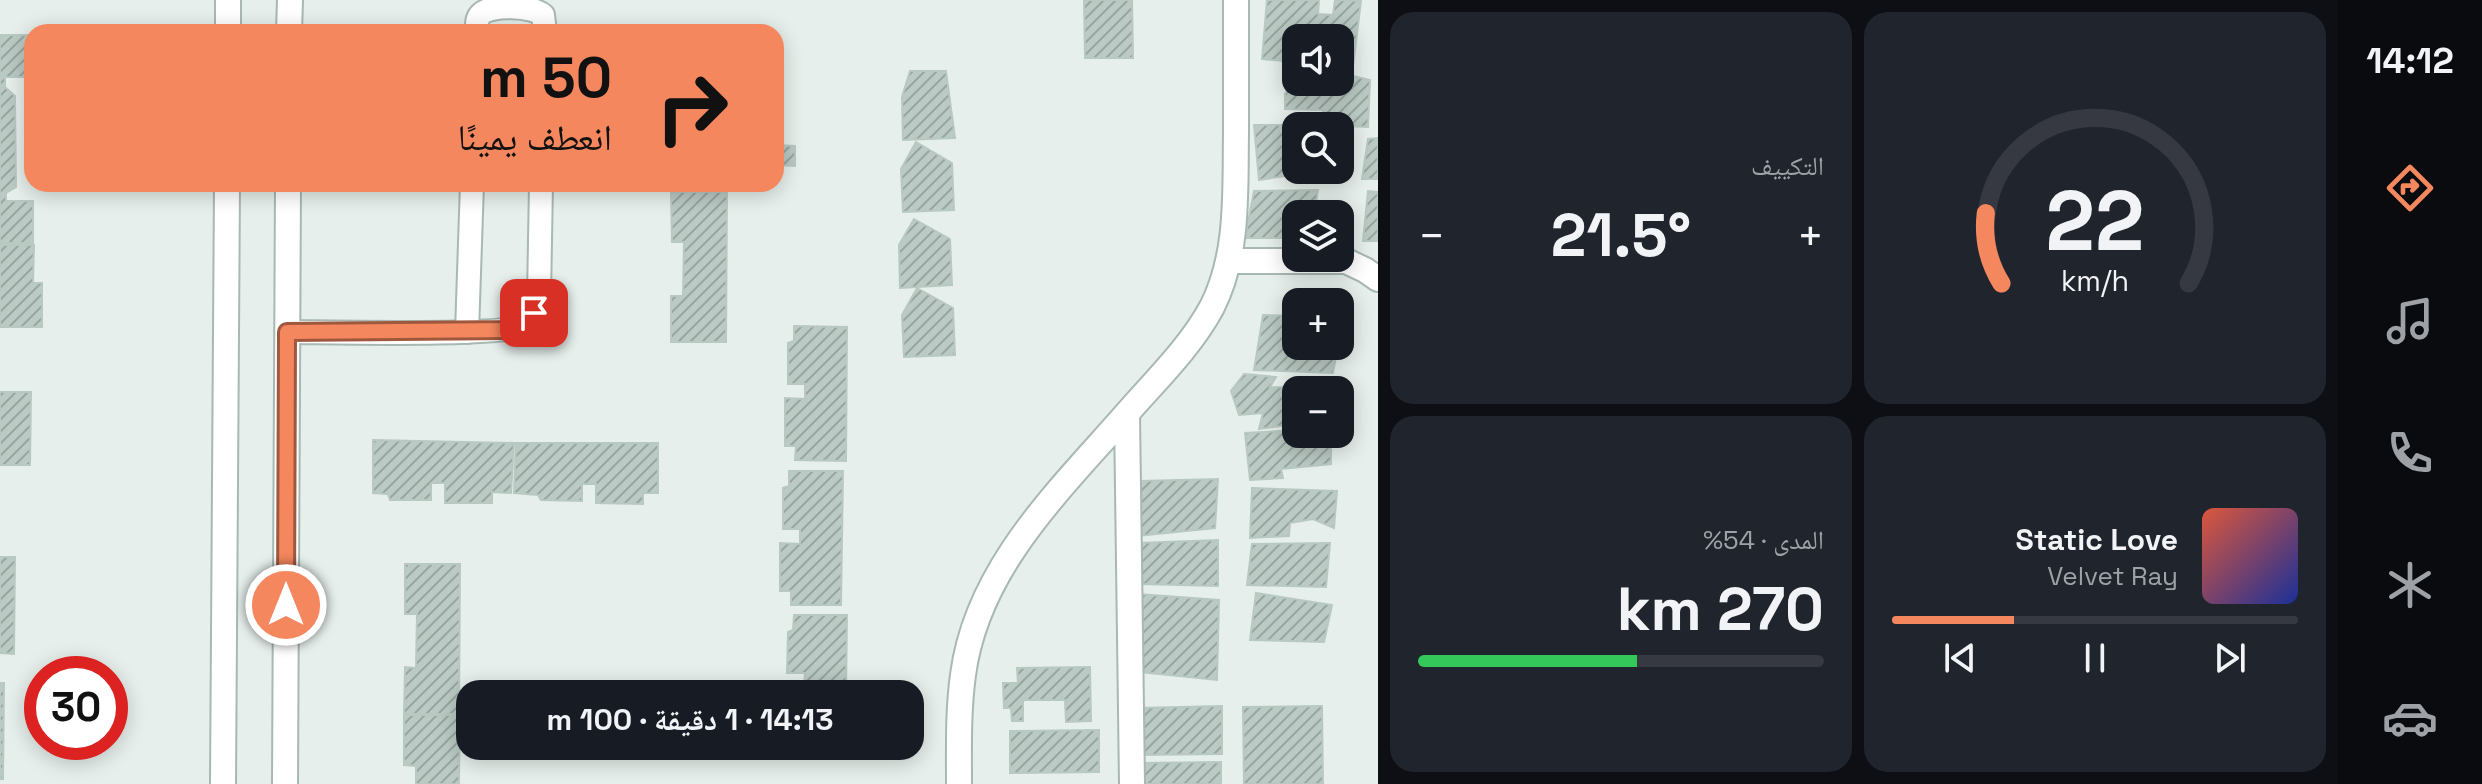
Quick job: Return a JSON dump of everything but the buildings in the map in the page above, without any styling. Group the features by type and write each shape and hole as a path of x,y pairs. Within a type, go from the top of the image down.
{"street":[{"path":"228,0 228,24"},
{"path":"289,24 290,0"},
{"path":"959,784 963,672 978,617 1003,564 1037,517 1185,347 1212,306 1229,261 1235,202 1236,0"},
{"path":"223,784 227,192"},
{"path":"285,784 288,192"},
{"path":"1229,261 1346,261 1378,279"},
{"path":"1127,414 1132,784"}],"lane":[{"path":"477,24 482,13 490,9 531,8 543,15 544,24"},
{"path":"467,332 472,192"},
{"path":"287,332 467,332 511,330 526,325 539,297 541,192"}],"route":[{"path":"286,605 287,332 511,330 526,325 534,313"}]}
